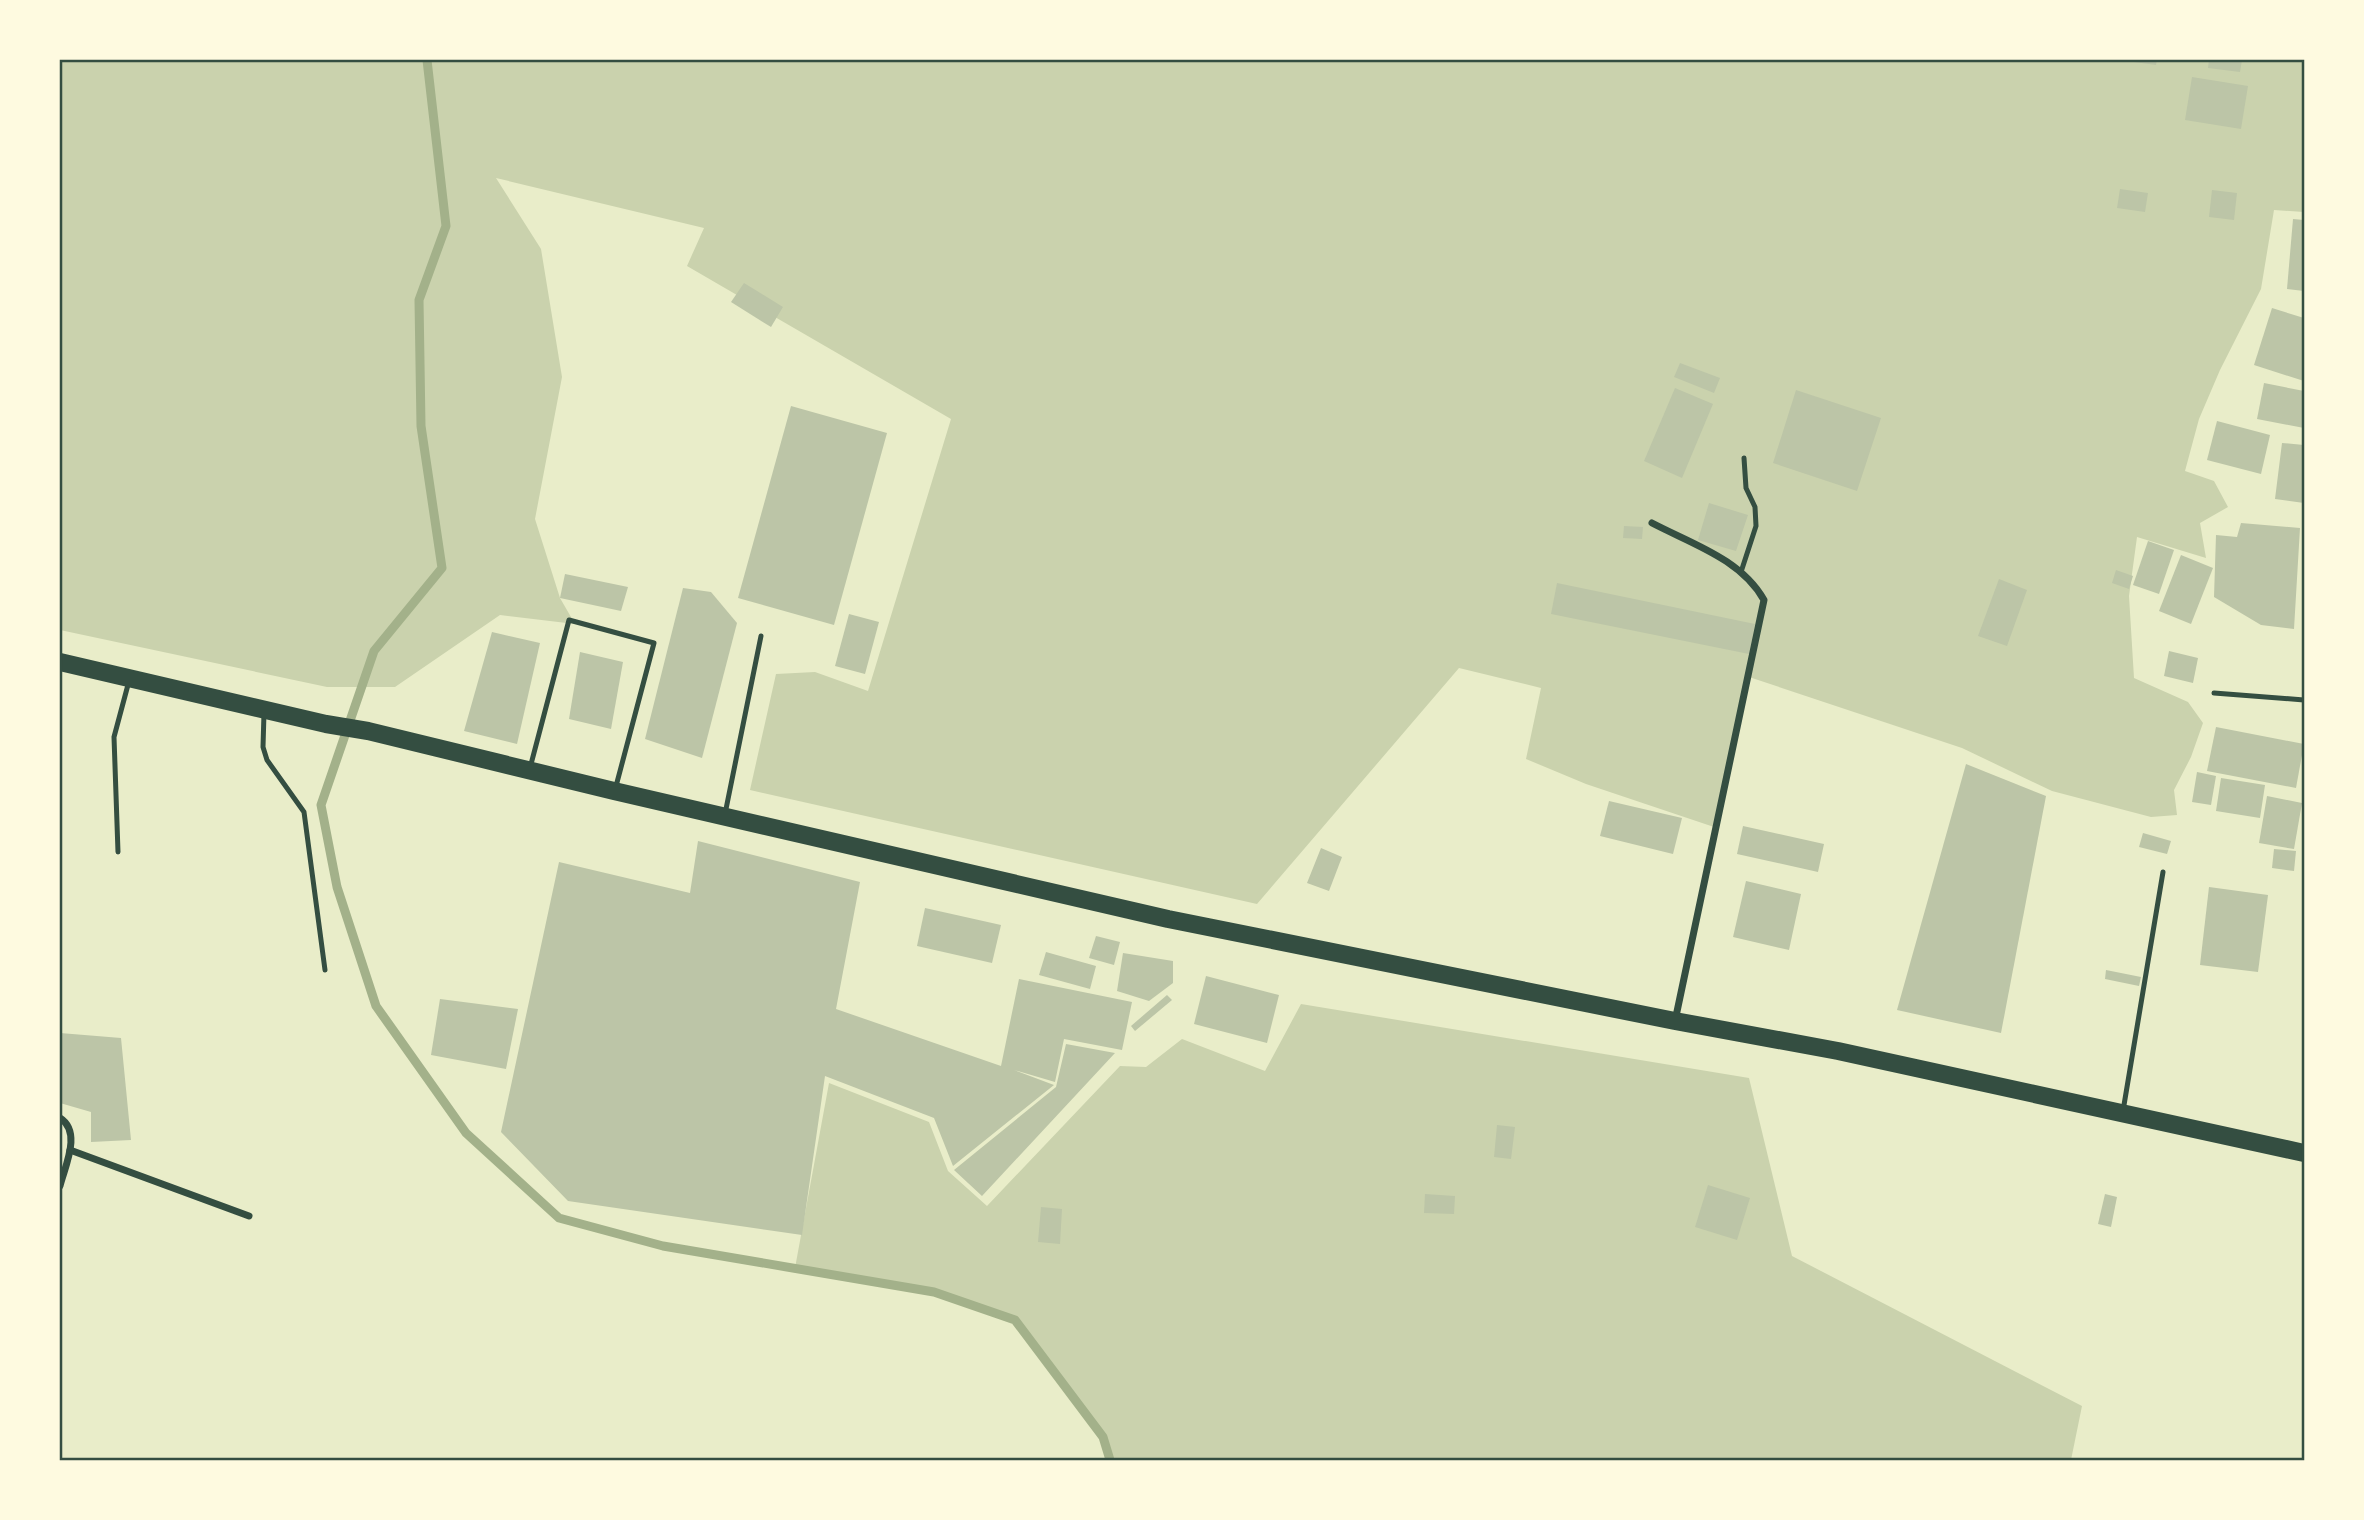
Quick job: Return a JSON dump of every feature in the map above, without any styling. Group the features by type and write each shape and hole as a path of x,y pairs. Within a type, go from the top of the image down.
{"main road":[{"path":"60,662 326,724 368,731 614,791 1168,919 1838,1051 2305,1153"}],"street":[{"path":"1652,523 1734,565 1756,585 1764,600 1675,1021"},
{"path":"60,1118 66,1122 72,1134 60,1186"},
{"path":"70,1150 249,1216"}],"lane":[{"path":"1741,572 1756,526 1755,508 1746,488 1744,458"},
{"path":"529,771 569,620 654,643 614,791"},
{"path":"725,816 761,636"},
{"path":"118,852 114,737 130,678"},
{"path":"2214,693 2305,700"},
{"path":"264,710 263,747 267,761 304,812 326,970"},
{"path":"2122,1113 2163,872"}],"green space":[{"path":"60,60 2304,60 2304,212 2274,210 2261,289 2220,370 2199,419 2185,471 2214,481 2228,507 2200,523 2206,558 2137,537 2129,596 2134,678 2188,702 2203,723 2191,757 2174,790 2177,815 2151,817 2052,791 1962,748 1749,677 1717,828 1586,784 1526,759 1541,688 1459,668 1257,904 750,790 776,674 815,672 868,691 951,419 687,266 704,228 496,178 541,249 562,377 535,519 560,598 575,624 500,615 395,687 327,687 60,630"},
{"path":"1301,1004 1749,1078 1792,1256 2082,1406 2071,1460 1110,1460 1103,1437 1015,1320 934,1292 795,1268 829,1083 929,1122 948,1171 987,1206 1120,1066 1146,1067 1182,1039 1265,1071"}],"building":[{"path":"2134,60 2157,60 2156,65"},
{"path":"2209,60 2242,60 2240,72 2208,68"},
{"path":"2192,77 2248,86 2241,129 2185,120"},
{"path":"2120,189 2148,193 2145,212 2117,208"},
{"path":"2212,190 2237,193 2234,220 2209,217"},
{"path":"2293,219 2304,220 2304,291 2287,289"},
{"path":"744,283 783,307 771,327 731,302"},
{"path":"2272,308 2304,318 2304,381 2254,365"},
{"path":"1680,363 1720,378 1714,393 1674,377"},
{"path":"2264,383 2304,391 2304,428 2257,419"},
{"path":"1675,388 1713,404 1682,478 1644,461"},
{"path":"1796,390 1881,418 1857,491 1773,463"},
{"path":"791,406 887,433 834,625 738,598"},
{"path":"2217,421 2270,435 2261,474 2207,460"},
{"path":"2282,443 2304,445 2304,503 2275,499"},
{"path":"1709,503 1748,515 1736,551 1698,540"},
{"path":"2241,523 2300,528 2294,629 2261,625 2214,597 2216,535 2237,537"},
{"path":"1624,526 1643,527 1642,539 1623,538"},
{"path":"2148,541 2174,550 2159,594 2133,585"},
{"path":"2181,555 2213,568 2191,624 2159,611"},
{"path":"2116,570 2133,576 2129,589 2112,583"},
{"path":"565,574 628,587 621,611 560,598"},
{"path":"1999,579 2027,590 2007,646 1978,636"},
{"path":"1557,583 1755,624 1749,654 1551,614"},
{"path":"683,588 711,592 737,623 702,758 645,739"},
{"path":"849,614 879,622 865,674 835,666"},
{"path":"492,632 540,643 517,744 464,731"},
{"path":"2169,651 2198,658 2193,683 2164,676"},
{"path":"580,652 623,662 611,729 569,719"},
{"path":"2216,727 2304,744 2296,788 2207,771"},
{"path":"1966,764 2046,796 2001,1033 1897,1010"},
{"path":"2197,772 2216,776 2211,805 2192,802"},
{"path":"2221,778 2265,785 2260,818 2216,811"},
{"path":"2267,796 2302,803 2294,849 2259,843"},
{"path":"1609,801 1682,818 1673,854 1600,836"},
{"path":"1743,826 1824,844 1818,872 1737,854"},
{"path":"2143,833 2171,841 2167,854 2139,847"},
{"path":"698,841 860,882 836,1009 1001,1066 1019,979 1132,1002 1122,1050 1064,1039 1055,1082 1014,1070 1054,1085 953,1166 934,1118 825,1076 802,1235 568,1201 501,1132 559,862 690,893"},
{"path":"1321,848 1342,857 1329,891 1307,883"},
{"path":"2274,849 2296,851 2294,871 2272,868"},
{"path":"1746,881 1801,894 1789,950 1733,937"},
{"path":"2209,887 2268,895 2258,972 2200,965"},
{"path":"925,908 1001,925 992,963 917,946"},
{"path":"1096,936 1120,942 1114,965 1089,958"},
{"path":"1046,952 1096,966 1090,989 1039,975"},
{"path":"1123,953 1173,961 1173,983 1149,1001 1117,991"},
{"path":"2106,970 2141,977 2139,986 2105,979"},
{"path":"1206,976 1279,995 1267,1043 1194,1024"},
{"path":"1167,995 1172,1000 1135,1031 1131,1026"},
{"path":"440,999 518,1009 506,1069 431,1055"},
{"path":"60,1033 121,1038 131,1140 91,1142 91,1112 60,1103"},
{"path":"1066,1044 1115,1053 982,1196 954,1170 1056,1087"},
{"path":"1497,1125 1515,1127 1511,1159 1494,1157"},
{"path":"1708,1185 1750,1198 1737,1240 1695,1227"},
{"path":"1425,1194 1455,1196 1454,1214 1424,1213"},
{"path":"2105,1194 2117,1197 2111,1227 2098,1224"},
{"path":"1041,1207 1062,1209 1060,1244 1038,1242"}],"waterway":[{"path":"427,60 446,226 419,300 421,426 442,568 374,651 321,805 337,887 376,1006 466,1133 559,1218 663,1246 934,1292 1015,1320 1103,1437 1110,1460"}]}
